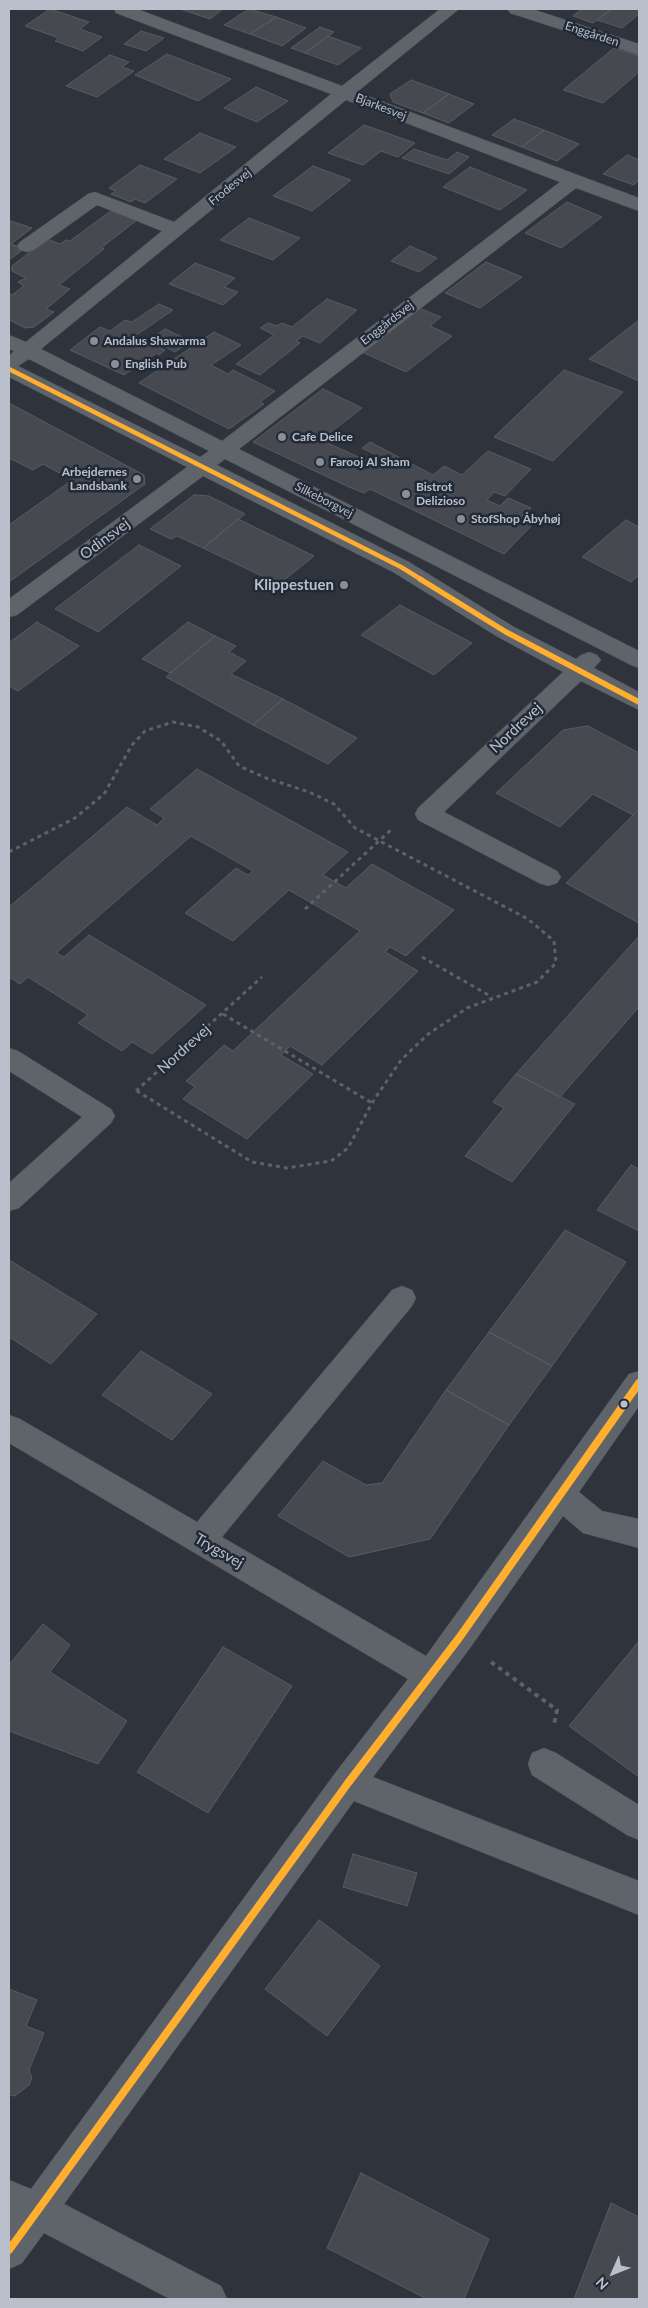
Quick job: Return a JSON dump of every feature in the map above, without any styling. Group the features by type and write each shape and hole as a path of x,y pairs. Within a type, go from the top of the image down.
{"street":[{"name":"Bjarkesvej","path":"122,9 639,204"},
{"name":"Frodesvej","path":"9,365 29,351 344,93 451,9"},
{"name":"Enggården","path":"516,9 639,50"},
{"name":"Enggårdsvej","path":"200,468 574,180"},
{"path":"27,246 95,198 177,230"},
{"name":"Silkeborgvej","path":"9,341 639,660"},
{"name":"Silkeborgvej","path":"9,369 200,468 401,567 506,632 639,702"},
{"name":"Odinsvej","path":"9,610 200,468"},
{"name":"Nordrevej","path":"427,814 606,643"},
{"path":"427,814 548,877"},
{"path":"9,1058 101,1116 9,1200"},
{"path":"201,1540 402,1298"},
{"path":"9,2250 23,2204 459,1638 639,1383"},
{"name":"Trygsvej","path":"9,1428 430,1675"},
{"path":"560,1495 594,1523 638,1530"},
{"path":"544,1764 639,1824"},
{"path":"348,1783 639,1898"},
{"path":"23,2204 208,2299"}],"path":[{"path":"9,852 75,818 104,794 132,745 145,731 173,722 198,727 221,741 239,766 266,778 309,792 334,804 355,828 528,919 554,941 556,963 536,982 466,1008 427,1035 401,1060 372,1103 348,1148 331,1161 287,1168 252,1162 137,1091"},
{"path":"305,909 394,828 427,814"},
{"path":"422,957 493,998"},
{"name":"Nordrevej","path":"101,1116 137,1091 262,977"},
{"path":"223,1014 372,1103"},
{"path":"459,1638 557,1710 544,1764"}],"building":[{"path":"50,9 89,22 80,29 102,37 83,51 55,41 59,38 25,26"},
{"path":"180,9 223,9 210,19"},
{"path":"249,9 276,17 250,34 224,25"},
{"path":"582,9 610,10 593,23 573,16"},
{"path":"611,9 635,9 639,10 639,14 622,28 597,20"},
{"path":"276,17 306,28 282,46 250,34"},
{"path":"320,27 334,32 305,53 291,48"},
{"path":"141,31 164,38 146,51 124,44"},
{"path":"328,36 361,48 338,65 305,53"},
{"path":"614,48 639,56 639,72 603,103 563,90"},
{"path":"167,54 231,79 198,101 135,75"},
{"path":"110,55 129,62 122,67 134,71 97,97 66,86"},
{"path":"411,80 449,94 423,113 393,102 390,94"},
{"path":"256,87 288,101 257,122 224,108"},
{"path":"449,94 474,104 449,123 423,113"},
{"path":"514,119 544,130 522,147 492,135"},
{"path":"364,125 415,143 398,157 381,151 363,165 328,153"},
{"path":"544,130 579,144 557,161 522,147"},
{"path":"200,133 236,147 200,173 164,159"},
{"path":"414,149 447,160 457,152 469,157 449,174 402,158"},
{"path":"627,155 639,160 639,180 634,185 603,174"},
{"path":"140,165 177,179 145,203 135,199 131,202 111,194 116,191 109,188"},
{"path":"313,166 351,180 312,211 273,196"},
{"path":"470,167 527,190 500,210 443,187"},
{"path":"567,202 602,217 561,248 525,233"},
{"path":"112,210 137,220 101,248 104,249 59,285 70,289 46,309 54,312 34,327 25,328 9,320 9,293 12,295 24,286 18,282 26,278 12,271 12,266 47,239 60,244 66,240 70,241"},
{"path":"249,218 300,238 273,260 220,240"},
{"path":"11,221 32,228 11,244 24,249 9,260 9,223"},
{"path":"410,246 437,258 419,272 391,261"},
{"path":"486,262 522,277 480,308 445,293"},
{"path":"195,263 235,278 224,287 238,292 223,305 169,284"},
{"path":"327,299 357,310 320,343 303,336 296,341 300,343 260,375 236,364 274,335 260,328 268,323 277,326 282,323 292,327"},
{"path":"159,304 173,310 135,336 165,350 159,355 157,353 124,375 70,350 100,327 110,331 125,320 132,322"},
{"path":"419,308 441,317 430,326 452,336 406,372 362,352"},
{"path":"639,320 639,381 589,359"},
{"path":"165,329 191,341 175,352 150,339"},
{"path":"214,332 241,345 211,365 228,374 233,370 275,391 260,402 264,404 229,429 139,383"},
{"path":"564,370 623,392 553,461 494,437"},
{"path":"323,389 362,408 321,440 376,465 384,459 362,448 370,442 433,475 444,466 462,475 488,451 531,469 505,496 494,492 487,500 500,506 508,498 531,508 521,517 534,523 504,554 370,489 364,493 349,487 253,442"},
{"path":"9,403 144,475 145,484 9,582 9,525 72,480 43,464 33,470 9,458"},
{"path":"194,495 209,496 245,514 203,548 177,536 171,539 150,529"},
{"path":"238,519 314,556 279,584 203,548"},
{"path":"626,520 639,527 639,575 631,582 582,557"},
{"path":"139,545 181,566 98,632 55,609"},
{"path":"400,605 472,643 434,675 361,635"},
{"path":"37,622 79,646 18,691 9,686 9,643"},
{"path":"188,622 215,636 170,673 142,659"},
{"path":"215,636 236,646 229,652 246,661 231,674 283,699 253,725 166,677"},
{"path":"283,699 357,738 328,764 253,725"},
{"path":"588,726 639,753 639,809 633,815 593,794 560,827 496,793 563,730"},
{"path":"197,769 348,852 323,875 346,888 372,864 454,910 406,956 390,947 385,952 418,971 322,1065 290,1046 281,1055 313,1074 247,1139 183,1099 195,1087 186,1081 224,1045 233,1051 360,931 289,890 233,941 185,913 236,868 248,875 253,871 191,836 56,953 64,957 89,935 206,1005 152,1054 132,1042 122,1051 78,1023 88,1015 28,977 20,984 9,977 9,907 127,807 157,825 164,818 150,809"},
{"path":"639,809 639,923 566,883"},
{"path":"639,936 639,1007 560,1097 516,1074"},
{"path":"516,1074 575,1104 512,1182 465,1156 504,1108 493,1102"},
{"path":"631,1165 639,1169 639,1231 597,1210"},
{"path":"565,1230 626,1262 552,1366 489,1332"},
{"path":"9,1260 97,1314 51,1364 9,1337"},
{"path":"489,1332 552,1366 509,1425 446,1390"},
{"path":"141,1351 212,1394 172,1440 102,1395"},
{"path":"446,1390 509,1425 430,1539 349,1557 278,1516 323,1461 366,1485 382,1483"},
{"path":"43,1624 70,1645 50,1672 127,1721 98,1764 9,1731 9,1665"},
{"path":"639,1641 639,1777 569,1726"},
{"path":"223,1647 292,1686 208,1813 137,1772"},
{"path":"353,1854 417,1873 407,1906 343,1887"},
{"path":"319,1920 380,1966 327,2036 265,1989"},
{"path":"9,1989 37,2000 26,2026 44,2033 29,2070 32,2078 29,2085 15,2096 9,2095"},
{"path":"361,2173 489,2239 464,2299 427,2299 327,2248"},
{"path":"611,2203 639,2217 639,2299 574,2299"}],"transit line":[{"path":"9,369 401,567 506,632 639,702"},
{"path":"9,2250 348,1783 459,1638 639,1383"}],"place":[{"name":"Andalus Shawarma","path":"94,341"},
{"name":"English Pub","path":"115,364"},
{"name":"Cafe Delice","path":"282,437"},
{"name":"Farooj Al Sham","path":"320,462"},
{"name":"Arbejdernes Landsbank","path":"137,479"},
{"name":"Bistrot Delizioso","path":"406,494"},
{"name":"StofShop Åbyhøj","path":"461,519"},
{"name":"Klippestuen","path":"344,585"}]}
